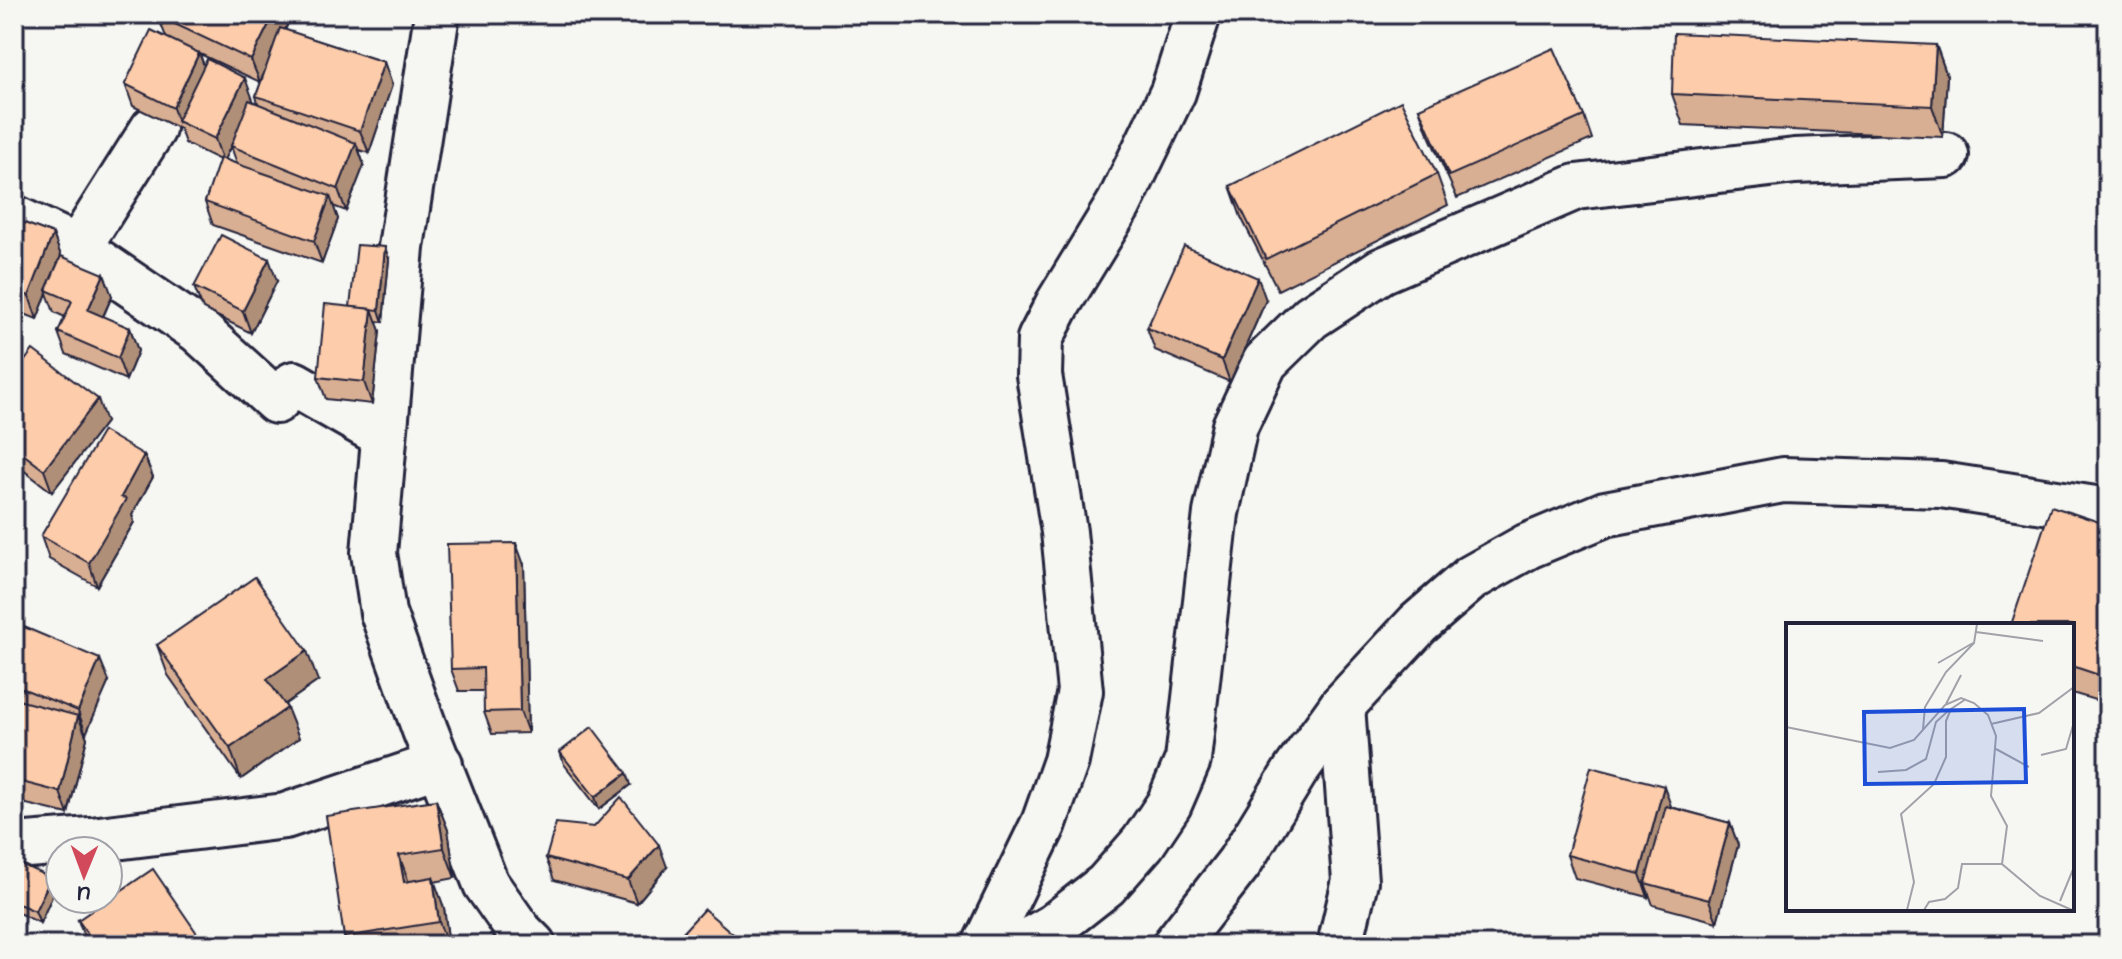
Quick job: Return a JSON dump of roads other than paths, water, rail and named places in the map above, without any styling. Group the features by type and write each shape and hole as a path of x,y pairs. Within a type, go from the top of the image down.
{"street":[{"path":"437,14 401,247 374,553 383,613 486,884 519,931 533,945"},
{"path":"985,945 1044,823 1066,761 1080,691 1064,532 1039,375 1040,339 1119,204 1167,106 1198,14"},
{"path":"78,248 153,129"},
{"path":"1021,945 1054,926 1106,885 1143,843 1169,804 1188,760 1216,513 1235,426 1265,362 1311,317 1381,271 1576,187 1795,161 1946,155"},
{"path":"14,218 78,248 198,330 276,401 294,384 383,435"},
{"path":"1175,945 1239,863 1296,770 1342,706 1418,624 1471,578 1528,546 1605,514 1783,480 1941,485 2108,511"},
{"path":"1340,945 1355,881 1342,706"},
{"path":"14,846 91,840 285,816 440,764"}]}
